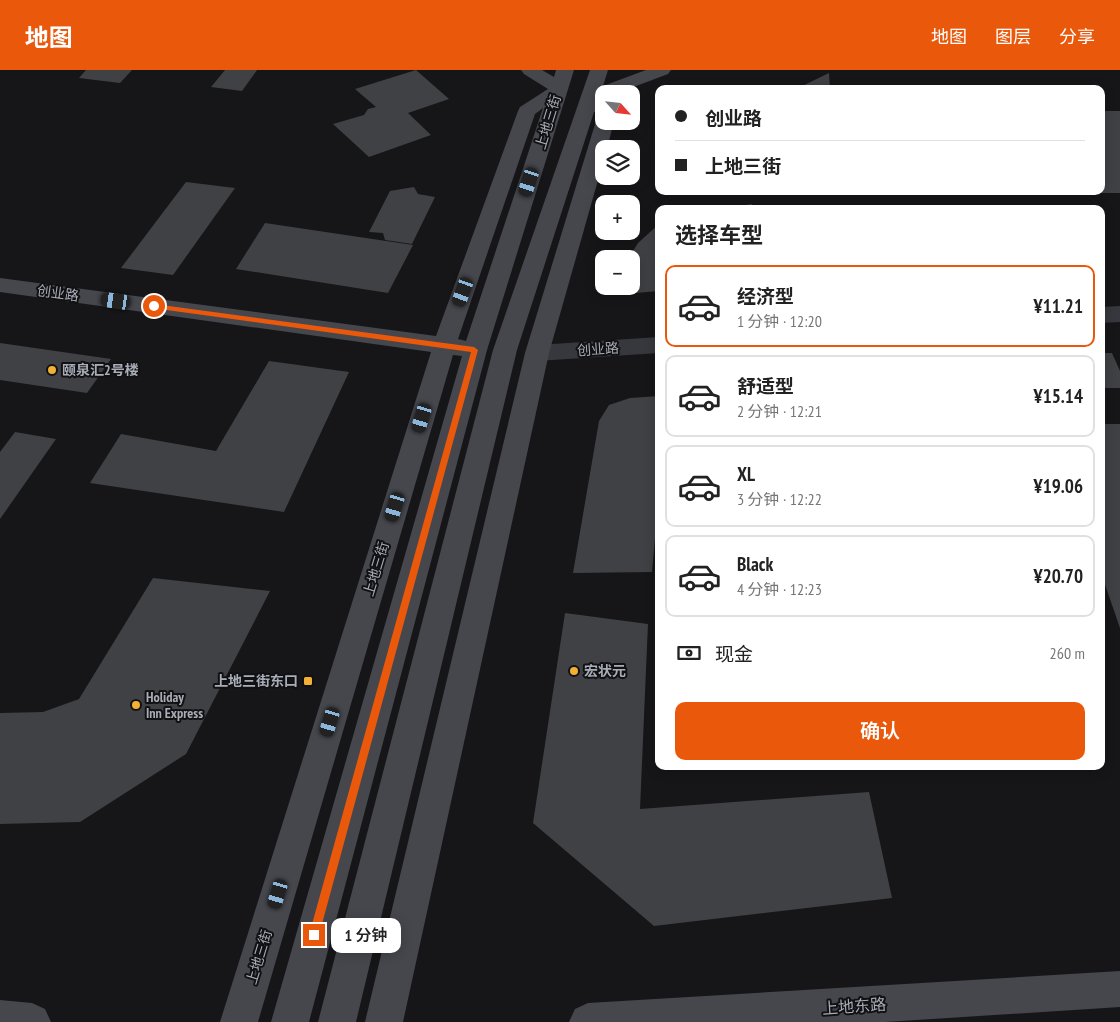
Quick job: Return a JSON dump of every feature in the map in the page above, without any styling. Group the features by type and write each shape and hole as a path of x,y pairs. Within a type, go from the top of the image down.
{"main road":[{"path":"530,70 562,80"},
{"path":"337,1022 504,350 592,96 599,70"},
{"path":"592,96 662,70"},
{"name":"上地三街","path":"240,1022 444,346 527,111 562,80"},
{"name":"上地三街","path":"290,1022 474,350 562,80"},
{"path":"592,96 595,102"},
{"path":"384,1022 537,353 601,130"},
{"name":"创业路","path":"0,285 474,350"},
{"path":"504,350 537,353"},
{"name":"上地东路","path":"588,1022 1120,989"},
{"path":"0,1019 32,1022"}],"street":[{"path":"1105,315 1120,314"},
{"name":"创业路","path":"537,353 655,345"}],"building":[{"path":"86,70 132,70 120,83 79,78"},
{"path":"225,70 257,70 242,91 211,87"},
{"path":"416,70 449,99 408,113 431,135 369,157 333,124 364,115 368,109 376,107 355,89"},
{"path":"829,73 830,85 804,85"},
{"path":"1105,111 1120,111 1120,193 1105,193"},
{"path":"186,182 235,188 173,275 121,268"},
{"path":"414,187 418,194 435,197 412,244 385,240 383,233 369,232 390,191"},
{"path":"265,223 413,245 388,293 236,269"},
{"path":"655,228 655,291 640,293 640,250 634,250 638,243"},
{"name":"颐泉汇2号楼","path":"0,343 111,359 87,393 0,380"},
{"path":"1105,353 1112,353 1120,371 1120,388 1105,388"},
{"path":"269,361 349,372 284,512 90,483 121,434 216,451"},
{"path":"655,396 655,539 652,572 573,573 599,421 609,405 630,398"},
{"path":"1105,424 1120,424 1120,628 1105,585"},
{"path":"15,432 56,439 0,519 0,452"},
{"name":"Holiday Inn Express","path":"153,578 270,591 186,754 80,822 0,824 0,713 43,712 79,699"},
{"path":"565,613 648,624 640,809 869,792 892,898 654,926 533,823"}],"place":[{"name":"颐泉汇2号楼","path":"52,370"},
{"name":"宏状元","path":"574,671"},
{"name":"上地三街东口","path":"308,681"},
{"name":"Holiday Inn Express","path":"136,705"}],"route":[{"path":"154,306 474,350 314,935"}]}
